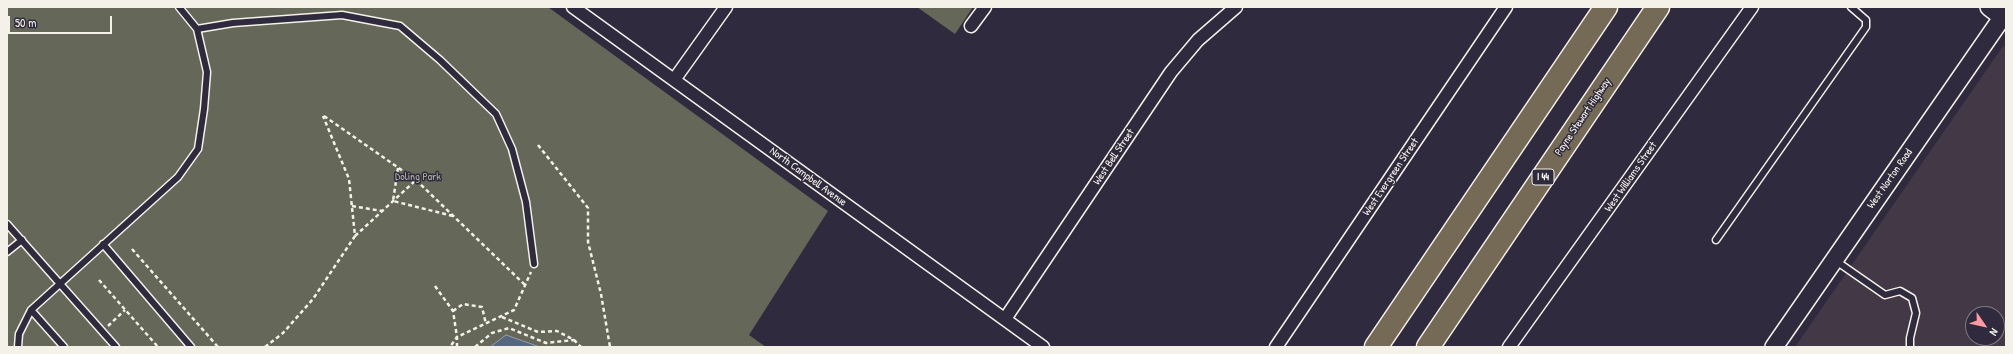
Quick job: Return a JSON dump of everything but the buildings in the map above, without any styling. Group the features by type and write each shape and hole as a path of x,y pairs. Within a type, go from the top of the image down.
{"highway":[{"path":"1376,347 1606,7"},
{"name":"Payne Stewart Highway","path":"1428,347 1658,7"}],"main road":[{"path":"1989,7 2005,16"},
{"name":"West Norton Road","path":"1774,347 2005,16"}],"street":[{"name":"North Campbell Avenue","path":"572,7 1043,347"},
{"path":"674,80 726,7"},
{"path":"971,26 985,7"},
{"name":"West Bell Street","path":"1005,319 1171,72 1198,40 1236,7"},
{"name":"West Evergreen Street","path":"1276,347 1506,7"},
{"name":"West Williams Street","path":"1509,347 1752,7"}],"lane":[{"path":"18,347 18,334 31,310 178,177 198,149 204,109 207,72 197,29 179,7"},
{"path":"1716,240 1866,27 1866,20 1851,7"},
{"path":"197,29 233,23 342,15 400,26 440,60 496,114 512,149 526,202 534,264"},
{"path":"7,224 116,347"},
{"path":"7,252 22,240"},
{"path":"103,244 191,347"},
{"path":"1834,260 1886,295 1900,291 1912,298 1916,313 1910,338 1910,347"},
{"path":"31,310 64,347"}],"path":[{"path":"355,236 348,179 323,116 416,180 525,285"},
{"path":"538,145 588,208 588,242 601,294 610,347"},
{"path":"393,201 398,168"},
{"path":"266,347 283,333 313,299 355,236 416,180"},
{"path":"393,201 454,216"},
{"path":"352,206 382,211"},
{"path":"132,249 218,347"},
{"path":"450,347 457,337 514,310 534,264"},
{"path":"99,280 158,347"},
{"path":"435,286 453,311 457,347"},
{"path":"453,311 463,304 482,307 486,324"},
{"path":"108,326 125,310"},
{"path":"501,317 538,332 557,330 574,340 581,347"},
{"path":"475,347 492,333 509,328 546,343 574,340"}],"shaded area":[{"path":"2003,46 2006,47 2006,347 1795,347"}],"green space":[{"name":"Doling Park","path":"7,7 548,7 828,211 749,335 766,347 7,347"},
{"path":"917,7 973,7 955,34"}],"water":[{"path":"506,335 540,347 490,347"}]}
